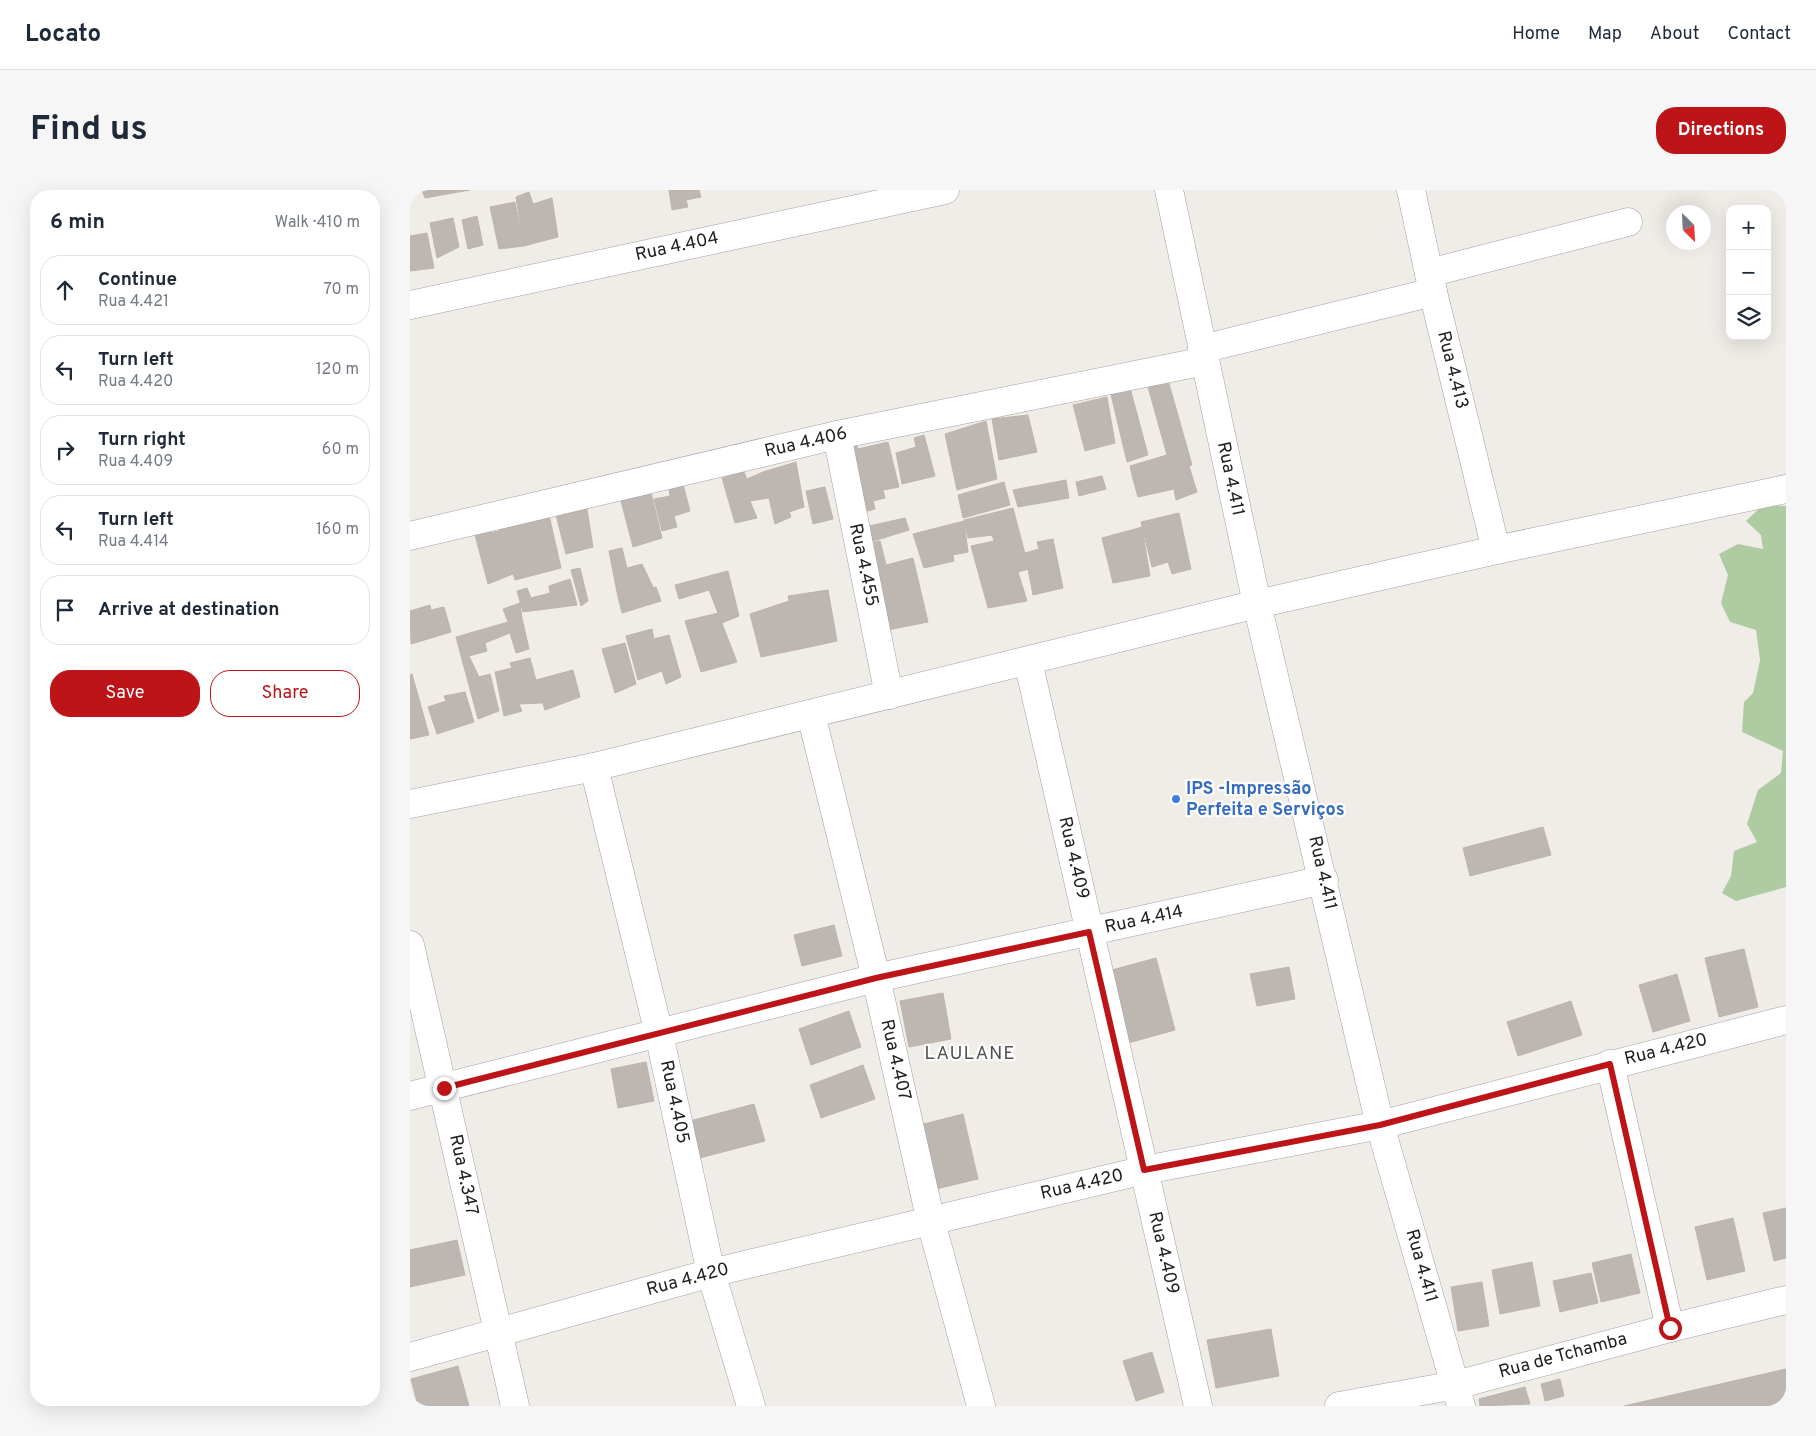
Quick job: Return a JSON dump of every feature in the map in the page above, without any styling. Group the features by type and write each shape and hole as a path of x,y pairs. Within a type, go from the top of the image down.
{"street":[{"name":"Rua 4.404","path":"410,305 944,190"},
{"name":"Rua 4.411","path":"1169,190 1257,604 1324,880 1380,1125 1458,1395"},
{"name":"Rua 4.413","path":"1411,190 1431,283 1496,550"},
{"name":"Rua 4.406","path":"410,536 837,435 1204,355 1628,222"},
{"name":"Rua 4.455","path":"837,435 890,695"},
{"path":"410,804 594,767 1257,604 1496,550 1786,489"},
{"name":"Rua 4.409","path":"1028,661 1198,1406"},
{"name":"Rua 4.407","path":"811,714 876,978 931,1222 981,1406"},
{"name":"Rua 4.405","path":"594,767 659,1034 711,1273 751,1406"},
{"name":"Rua 4.414","path":"410,1096 876,978 1324,880"},
{"name":"Rua 4.347","path":"410,945 515,1406"},
{"name":"Rua 4.420","path":"410,1357 711,1273 1144,1170 1380,1125 1786,1020"},
{"path":"1610,1064 1670,1328"},
{"name":"Rua de Tchamba","path":"1339,1406 1458,1395 1670,1328 1786,1300"}],"green space":[{"path":"1763,505 1786,506 1786,887 1736,901 1722,893 1731,876 1734,851 1757,842 1747,824 1758,790 1781,773 1783,751 1742,732 1744,702 1753,693 1760,660 1756,630 1730,622 1721,603 1728,575 1719,554 1738,544 1763,549 1761,535 1746,521"}],"building":[{"path":"422,190 470,190 425,198"},
{"path":"669,190 699,190 701,197 686,200 688,207 672,210"},
{"path":"529,192 533,204 552,198 558,237 524,246 516,197"},
{"path":"515,202 524,246 499,249 490,207"},
{"path":"477,216 483,245 468,249 462,220"},
{"path":"453,218 459,247 437,258 430,223"},
{"path":"427,233 434,268 410,271 410,236"},
{"path":"1166,373 1192,465 1133,479 1130,466 1167,455 1146,380"},
{"path":"1129,384 1148,455 1127,462 1109,386"},
{"path":"1107,397 1115,443 1085,451 1073,405"},
{"path":"1028,415 1037,452 999,460 992,419"},
{"path":"986,421 997,479 957,490 945,434"},
{"path":"924,435 935,476 902,484 896,453 916,447 914,438"},
{"path":"855,441 858,449 888,442 899,487 883,490 885,498 873,501 875,509 856,514 842,444"},
{"path":"796,462 804,507 789,512 791,517 775,524 763,472"},
{"path":"1189,466 1197,492 1176,500 1174,489 1138,497 1133,479"},
{"path":"744,472 747,479 763,472 769,498 750,501 757,518 735,523 722,478"},
{"path":"1102,476 1106,489 1079,496 1076,482"},
{"path":"1066,480 1069,498 1018,507 1013,490"},
{"path":"1004,482 1010,505 963,518 958,495"},
{"path":"683,484 690,511 674,516 677,527 662,531 654,499 670,496 669,488"},
{"path":"825,487 833,519 813,524 806,491"},
{"path":"651,492 662,538 633,547 621,501"},
{"path":"1013,508 1029,569 1018,572 1027,601 988,608 971,546 994,541 992,535 968,538 964,520"},
{"path":"587,509 593,547 566,554 556,515"},
{"path":"1179,513 1191,569 1172,574 1168,562 1152,567 1141,522"},
{"path":"549,515 561,568 515,580 498,525"},
{"path":"905,518 909,530 864,544 860,528"},
{"path":"964,521 968,552 953,555 954,561 924,568 913,534"},
{"path":"1142,527 1150,576 1113,583 1102,538"},
{"path":"500,531 513,574 488,584 475,535"},
{"path":"1053,539 1063,588 1033,595 1025,553 1039,549 1037,542"},
{"path":"880,541 886,565 913,558 928,622 883,631 859,545"},
{"path":"622,548 627,568 642,564 653,587 618,597 609,551"},
{"path":"580,568 588,601 581,606 571,570"},
{"path":"728,571 739,616 722,623 709,590 679,599 675,585"},
{"path":"570,579 577,605 523,612 517,591 527,588 531,598 550,593 549,586"},
{"path":"656,587 661,601 622,613 618,597"},
{"path":"828,590 837,641 800,649 788,596"},
{"path":"789,601 800,649 761,657 750,614"},
{"path":"520,603 522,618 508,622 503,609"},
{"path":"430,605 431,610 444,607 451,632 411,644 410,611"},
{"path":"718,613 737,662 701,672 685,621"},
{"path":"522,618 529,649 516,653 510,633 485,643 487,651 469,656 479,677 490,674 499,711 478,719 456,637"},
{"path":"652,629 654,639 669,635 681,677 666,684 662,671 638,680 626,636"},
{"path":"625,643 636,684 615,693 602,649"},
{"path":"530,658 542,703 519,704 522,711 504,716 495,672 512,668 510,663"},
{"path":"573,670 580,697 545,710 536,680"},
{"path":"412,674 429,735 410,739 410,675"},
{"path":"465,692 474,722 437,734 428,707 446,701 444,696"},
{"path":"1543,827 1551,855 1470,876 1463,848"},
{"path":"834,925 842,956 802,966 794,935"},
{"path":"1744,949 1758,1007 1719,1017 1705,958"},
{"path":"1156,958 1175,1030 1128,1043 1108,971"},
{"path":"1289,967 1295,999 1257,1006 1250,974"},
{"path":"1677,974 1690,1021 1653,1032 1639,985"},
{"path":"943,993 951,1039 909,1047 900,1001"},
{"path":"1571,1001 1582,1035 1518,1056 1507,1022"},
{"path":"849,1011 861,1047 811,1065 799,1029"},
{"path":"646,1062 654,1101 618,1108 611,1069"},
{"path":"863,1065 875,1099 821,1118 810,1085"},
{"path":"754,1104 765,1141 692,1160 682,1123"},
{"path":"963,1114 978,1179 936,1189 920,1125"},
{"path":"1786,1208 1786,1258 1774,1261 1763,1213"},
{"path":"1733,1218 1745,1271 1707,1280 1695,1227"},
{"path":"457,1240 465,1275 410,1287 410,1250"},
{"path":"1631,1254 1640,1293 1601,1302 1592,1263"},
{"path":"1532,1262 1540,1306 1500,1314 1492,1270"},
{"path":"1591,1273 1598,1303 1560,1312 1553,1281"},
{"path":"1482,1282 1489,1326 1458,1331 1451,1287"},
{"path":"1271,1329 1279,1376 1216,1388 1207,1340"},
{"path":"1152,1352 1164,1392 1136,1401 1123,1361"},
{"path":"458,1366 469,1406 418,1406 411,1379"},
{"path":"1786,1369 1786,1406 1624,1406"},
{"path":"1560,1379 1564,1396 1545,1401 1541,1384"},
{"path":"1525,1387 1530,1404 1480,1406 1479,1399"}],"place":[{"name":"IPS -Impressão Perfeita e Serviços","path":"1176,799"}],"district":[{"name":"LAULANE","path":"970,1054"}],"route":[{"path":"444,1088 876,978 1089,932 1144,1170 1380,1125 1610,1064 1670,1328"}]}
